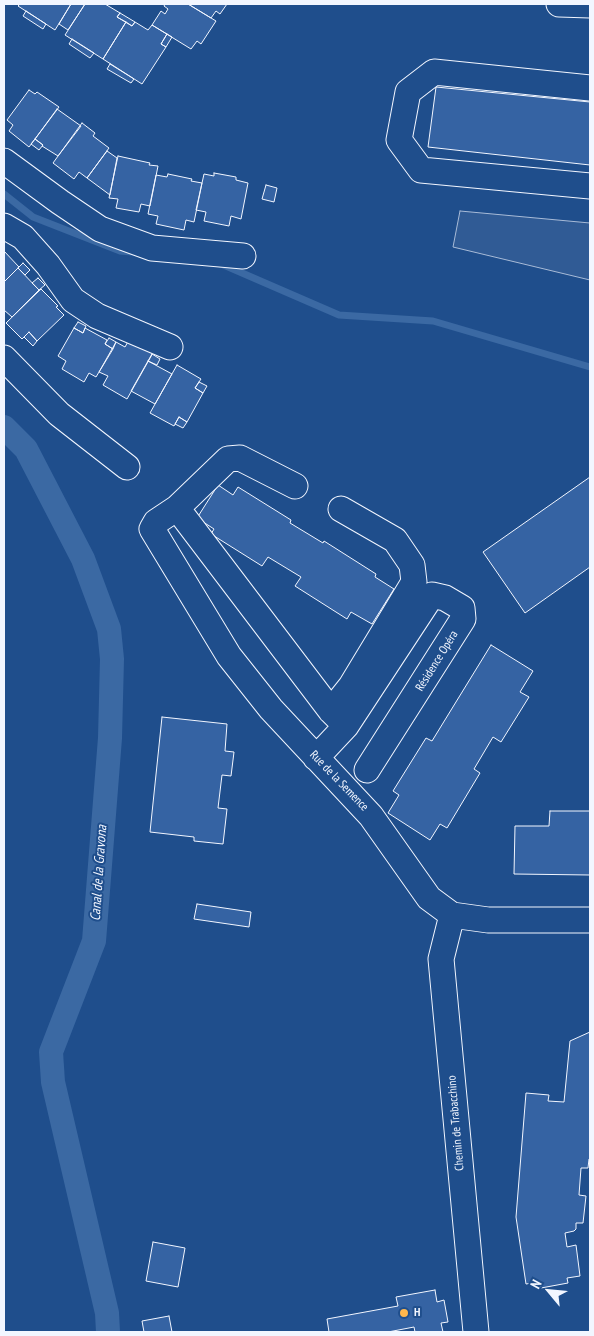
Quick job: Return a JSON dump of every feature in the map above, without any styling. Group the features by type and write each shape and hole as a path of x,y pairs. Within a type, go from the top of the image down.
{"street":[{"path":"559,4 590,5"},
{"path":"590,88 434,72 408,92 399,140 421,170 590,186"},
{"path":"4,161 100,229 152,248 244,256"},
{"path":"4,226 23,237 48,265 73,300 97,316 170,347"},
{"path":"4,358 59,414 127,467"},
{"path":"295,486 240,458 228,459 177,508 339,719"},
{"name":"Rue de la Semence","path":"177,508 156,522 152,529 229,656 271,709 372,816 429,898 452,915 488,920 590,920"},
{"name":"Résidence Opéra","path":"339,719 351,686 414,582 412,565 395,540 340,508"},
{"name":"Résidence Opéra","path":"316,758 339,719 432,595 446,598 462,608 464,618 367,770"},
{"name":"Chemin de Trabacchino","path":"452,915 441,959 476,1332"}],"shaded area":[{"path":"460,211 590,223 590,280 453,247"}],"building":[{"path":"20,4 71,4 55,30 18,6"},
{"path":"71,4 85,4 68,30 59,24"},
{"path":"85,4 105,4 120,13 117,17 126,22 103,59 65,35"},
{"path":"165,4 188,4 216,21 201,44 197,41 191,49 152,25 161,11 165,14 168,9 164,6"},
{"path":"188,4 227,4 220,14 216,11 211,18"},
{"path":"26,11 46,24 43,29 23,16"},
{"path":"120,13 135,22 132,26 117,17"},
{"path":"126,22 132,26 135,22 148,30 152,25 167,34 161,44 166,47 142,84 103,59"},
{"path":"167,34 172,37 166,47 161,44"},
{"path":"72,39 94,53 90,58 69,44"},
{"path":"110,64 134,79 131,83 107,69"},
{"path":"436,87 590,102 590,165 428,147"},
{"path":"29,90 35,94 37,92 59,107 29,147 9,131 13,125 7,120"},
{"path":"57,109 81,126 58,156 35,139"},
{"path":"82,123 95,133 93,136 109,148 87,178 79,172 74,179 53,163"},
{"path":"35,139 43,145 39,150 31,144"},
{"path":"107,151 117,158 110,195 87,178"},
{"path":"118,156 158,166 150,206 141,204 139,212 116,208 118,199 109,198"},
{"path":"214,173 236,177 236,180 248,183 241,219 231,216 229,226 204,221 206,212 196,210 204,174 214,176"},
{"path":"168,174 202,183 194,222 186,220 184,230 156,224 158,216 148,214 156,175 167,177"},
{"path":"266,185 277,188 274,202 262,199"},
{"path":"4,251 19,267 4,282"},
{"path":"23,263 30,270 25,275 18,268"},
{"path":"18,268 39,290 12,317 4,310 4,282"},
{"path":"38,278 45,285 39,290 32,283"},
{"path":"41,289 64,315 37,341 29,332 22,339 6,323"},
{"path":"78,322 86,326 83,333 74,328"},
{"path":"74,328 83,333 85,328 107,340 105,344 113,349 96,377 89,373 84,382 62,369 66,361 58,356"},
{"path":"29,332 37,341 33,346 24,337"},
{"path":"109,338 116,342 113,349 105,344"},
{"path":"130,338 154,351 127,399 103,385 108,376 99,372 116,342 125,347"},
{"path":"152,354 160,359 157,365 148,361"},
{"path":"148,361 172,374 155,404 131,391"},
{"path":"177,365 201,379 195,388 203,393 187,422 179,417 174,426 150,413"},
{"path":"199,382 207,386 203,393 195,388"},
{"path":"179,417 187,422 183,428 175,424"},
{"path":"590,477 590,567 525,613 483,552"},
{"path":"218,485 233,495 238,487 291,520 290,523 323,543 324,541 376,574 375,577 394,589 372,624 351,612 347,619 295,586 301,577 268,557 262,566 211,534 214,529 197,518"},
{"path":"491,645 533,671 520,692 529,697 501,742 493,737 474,769 480,773 447,828 440,824 430,840 388,813 399,795 393,791 426,738 432,741"},
{"path":"162,717 227,724 225,751 234,752 231,776 222,775 218,808 227,809 223,844 194,841 194,837 150,832"},
{"path":"550,811 590,811 590,875 514,874 515,826 549,826"},
{"path":"197,904 251,912 249,927 194,919"},
{"path":"590,1032 590,1159 588,1168 581,1168 579,1195 586,1196 583,1223 576,1223 574,1231 565,1233 567,1247 576,1245 580,1276 567,1278 568,1283 541,1288 540,1282 526,1284 516,1217 526,1093 549,1095 548,1101 564,1102 570,1041"},
{"path":"153,1242 185,1248 178,1287 146,1281"},
{"name":"H","path":"435,1290 437,1302 444,1300 448,1322 441,1323 443,1332 415,1332 414,1327 388,1332 329,1332 327,1319 398,1306 396,1297"},
{"path":"169,1316 172,1332 144,1332 142,1321"}],"waterway":[{"path":"4,194 33,217 120,251 132,252"},
{"path":"219,263 339,315 433,321 590,367"},
{"name":"Canal de la Gravona","path":"4,427 26,449 83,559 109,629 112,659 110,738 94,941 51,1052 53,1082 107,1313 108,1332"}],"place":[{"name":"H","path":"404,1313"}]}
